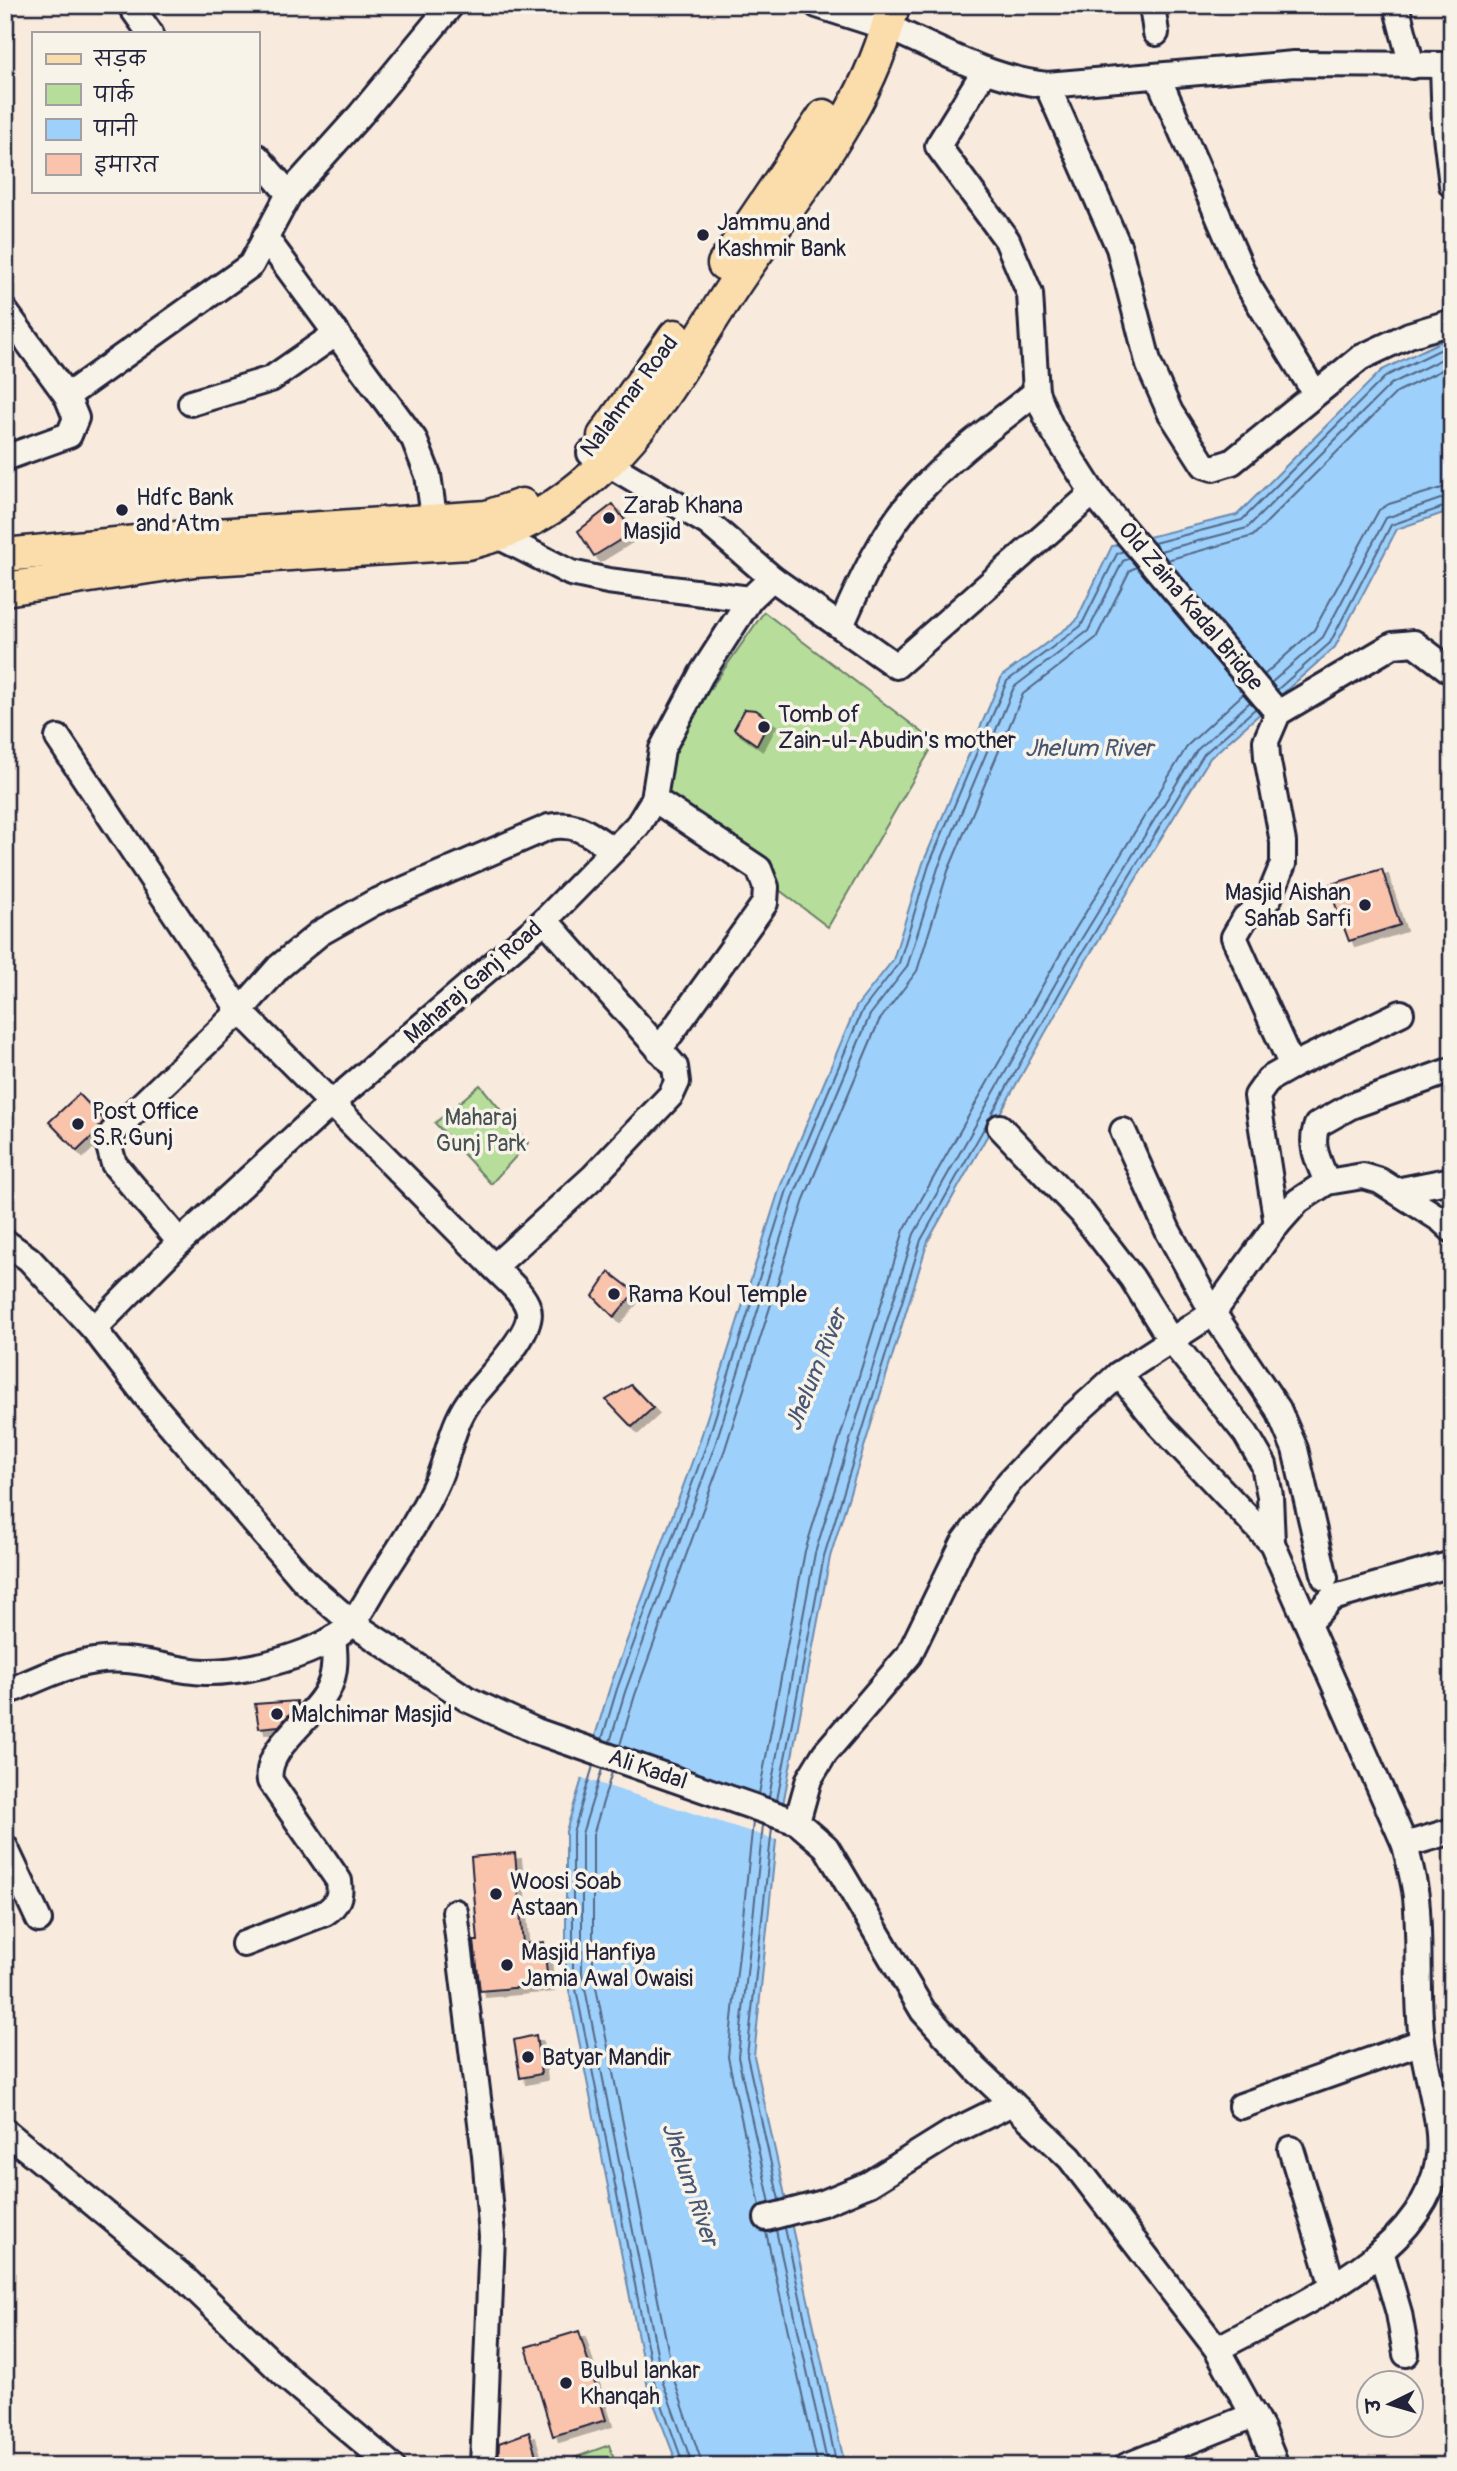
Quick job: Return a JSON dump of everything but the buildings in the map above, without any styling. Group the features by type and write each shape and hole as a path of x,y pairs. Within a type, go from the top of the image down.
{"main road":[{"path":"436,533 468,543 498,536 532,522 655,405 753,257 815,173 860,94 881,15"},
{"name":"Nalahmar Road","path":"5,589 194,560 436,533 512,510 598,458"},
{"name":"Nalahmar Road","path":"5,555 187,537 436,533"}],"street":[{"path":"131,5 149,32"},
{"path":"67,396 251,265 289,194 361,114 450,5"},
{"path":"1152,5 1156,33"},
{"path":"1396,5 1412,66"},
{"path":"831,8 881,15 985,70 1019,82 1047,85 1294,64 1447,66 1445,127 1452,185"},
{"name":"Old Zaina Kadal Bridge","path":"985,70 937,146 1007,240 1030,294 1036,392 1051,427 1101,501 1275,709"},
{"path":"1158,77 1249,286 1315,393"},
{"path":"1047,85 1119,248 1133,313 1158,388 1191,449 1204,465 1213,468 1232,462 1360,358 1384,346 1452,322"},
{"path":"259,159 289,194"},
{"path":"265,237 414,439 428,475 436,533"},
{"path":"5,311 67,396 76,418 69,435 47,446 5,458"},
{"path":"191,403 271,379 337,333"},
{"path":"841,626 871,562 917,493 962,451 1036,392"},
{"path":"598,458 708,523 772,578 896,666 1101,501"},
{"path":"498,536 571,573 608,581 751,599"},
{"name":"Maharaj Ganj Road","path":"94,1329 180,1241 333,1102 545,920 638,825 654,799 662,749 701,675 751,599 772,578"},
{"path":"1292,1066 1234,937 1245,918 1269,898 1283,864 1283,842 1266,757 1266,741 1275,709 1393,645 1414,643 1422,646 1452,672"},
{"path":"5,1693 64,1669 93,1661 137,1659 205,1672 288,1658 333,1639 352,1623 423,1509 440,1475 450,1439 466,1405 518,1341 529,1321 528,1308 494,1268 333,1102 240,1011 58,738"},
{"path":"654,799 759,869 766,887 765,903 659,1050"},
{"path":"180,1241 114,1164 109,1146 112,1133 240,1011 279,967 320,933 373,903 525,837 565,824 581,828 613,850"},
{"path":"494,1268 593,1177 671,1095 677,1082 675,1067 545,920"},
{"path":"1277,1225 1257,1096 1269,1079 1401,1013"},
{"path":"1327,1182 1312,1138 1317,1125 1351,1106 1452,1070"},
{"path":"1000,1128 1082,1213 1132,1279 1170,1339 1247,1434 1264,1465 1270,1496 1272,1544"},
{"path":"1123,1131 1168,1231 1213,1313 1278,1409 1296,1449 1325,1578"},
{"path":"797,1822 809,1779 825,1753 909,1655 963,1544 1010,1481 1064,1424 1119,1374 1213,1313 1277,1225 1298,1201 1327,1182 1363,1176 1396,1191 1452,1230"},
{"path":"1396,1191 1452,1180"},
{"name":"Ali Kadal","path":"5,1241 29,1259 94,1329 145,1395 305,1582 352,1623 467,1699 536,1731 797,1822 826,1847 923,2011 977,2070 1070,2158 1217,2348 1254,2415 1276,2466"},
{"path":"1119,1374 1159,1423 1272,1544 1309,1622 1405,1845 1416,1897 1422,2042 1438,2135 1439,2161 1427,2197 1398,2235 1364,2267 1217,2348"},
{"path":"1309,1622 1332,1598 1452,1564"},
{"path":"244,1944 325,1913 335,1906 341,1894 339,1881 270,1781 268,1769 271,1758 313,1712 330,1686 335,1662 333,1639"},
{"path":"1405,1845 1452,1830"},
{"path":"5,1847 39,1920"},
{"path":"455,1913 485,2155 492,2236 483,2466"},
{"path":"1241,2106 1422,2042"},
{"path":"767,2218 823,2203 869,2184 951,2133 1012,2103"},
{"path":"5,2131 184,2278 290,2380 392,2466"},
{"path":"1291,2149 1333,2286"},
{"path":"1381,2251 1396,2303 1406,2354"},
{"path":"1129,2465 1254,2415"}],"green space":[{"path":"764,612 935,742 828,927 778,889 763,866 658,794 667,751"},
{"name":"Maharaj Gunj Park","path":"480,1085 528,1143 491,1184 435,1123"},
{"path":"609,2445 617,2466 555,2465"}],"water":[{"name":"Jhelum River","path":"1452,336 1452,510 1397,529 1335,647 1210,758 1084,964 928,1241 830,1557 776,1841 754,2056 845,2466 678,2466 648,2388 566,1975 566,1831 610,1687 700,1440 780,1187 856,1007 893,960 923,863 1002,676 1076,621 1112,546 1237,515 1382,370"}],"pier":[{"path":"590,1742 787,1804 780,1841 579,1777"}],"place":[{"name":"Jammu and Kashmir Bank","path":"703,235"},
{"name":"Hdfc Bank and Atm","path":"122,510"},
{"name":"Zarab Khana Masjid","path":"609,518"},
{"name":"Tomb of Zain-ul-Abudin's mother","path":"764,727"},
{"name":"Masjid Aishan Sahab Sarfi","path":"1365,905"},
{"name":"Post Office S.R.Gunj","path":"78,1124"},
{"name":"Rama Koul Temple","path":"614,1294"},
{"name":"Malchimar Masjid","path":"277,1714"},
{"name":"Woosi Soab Astaan","path":"496,1894"},
{"name":"Masjid Hanfiya Jamia Awal Owaisi","path":"507,1965"},
{"name":"Batyar Mandir","path":"528,2057"},
{"name":"Bulbul lankar Khanqah","path":"566,2383"}]}
